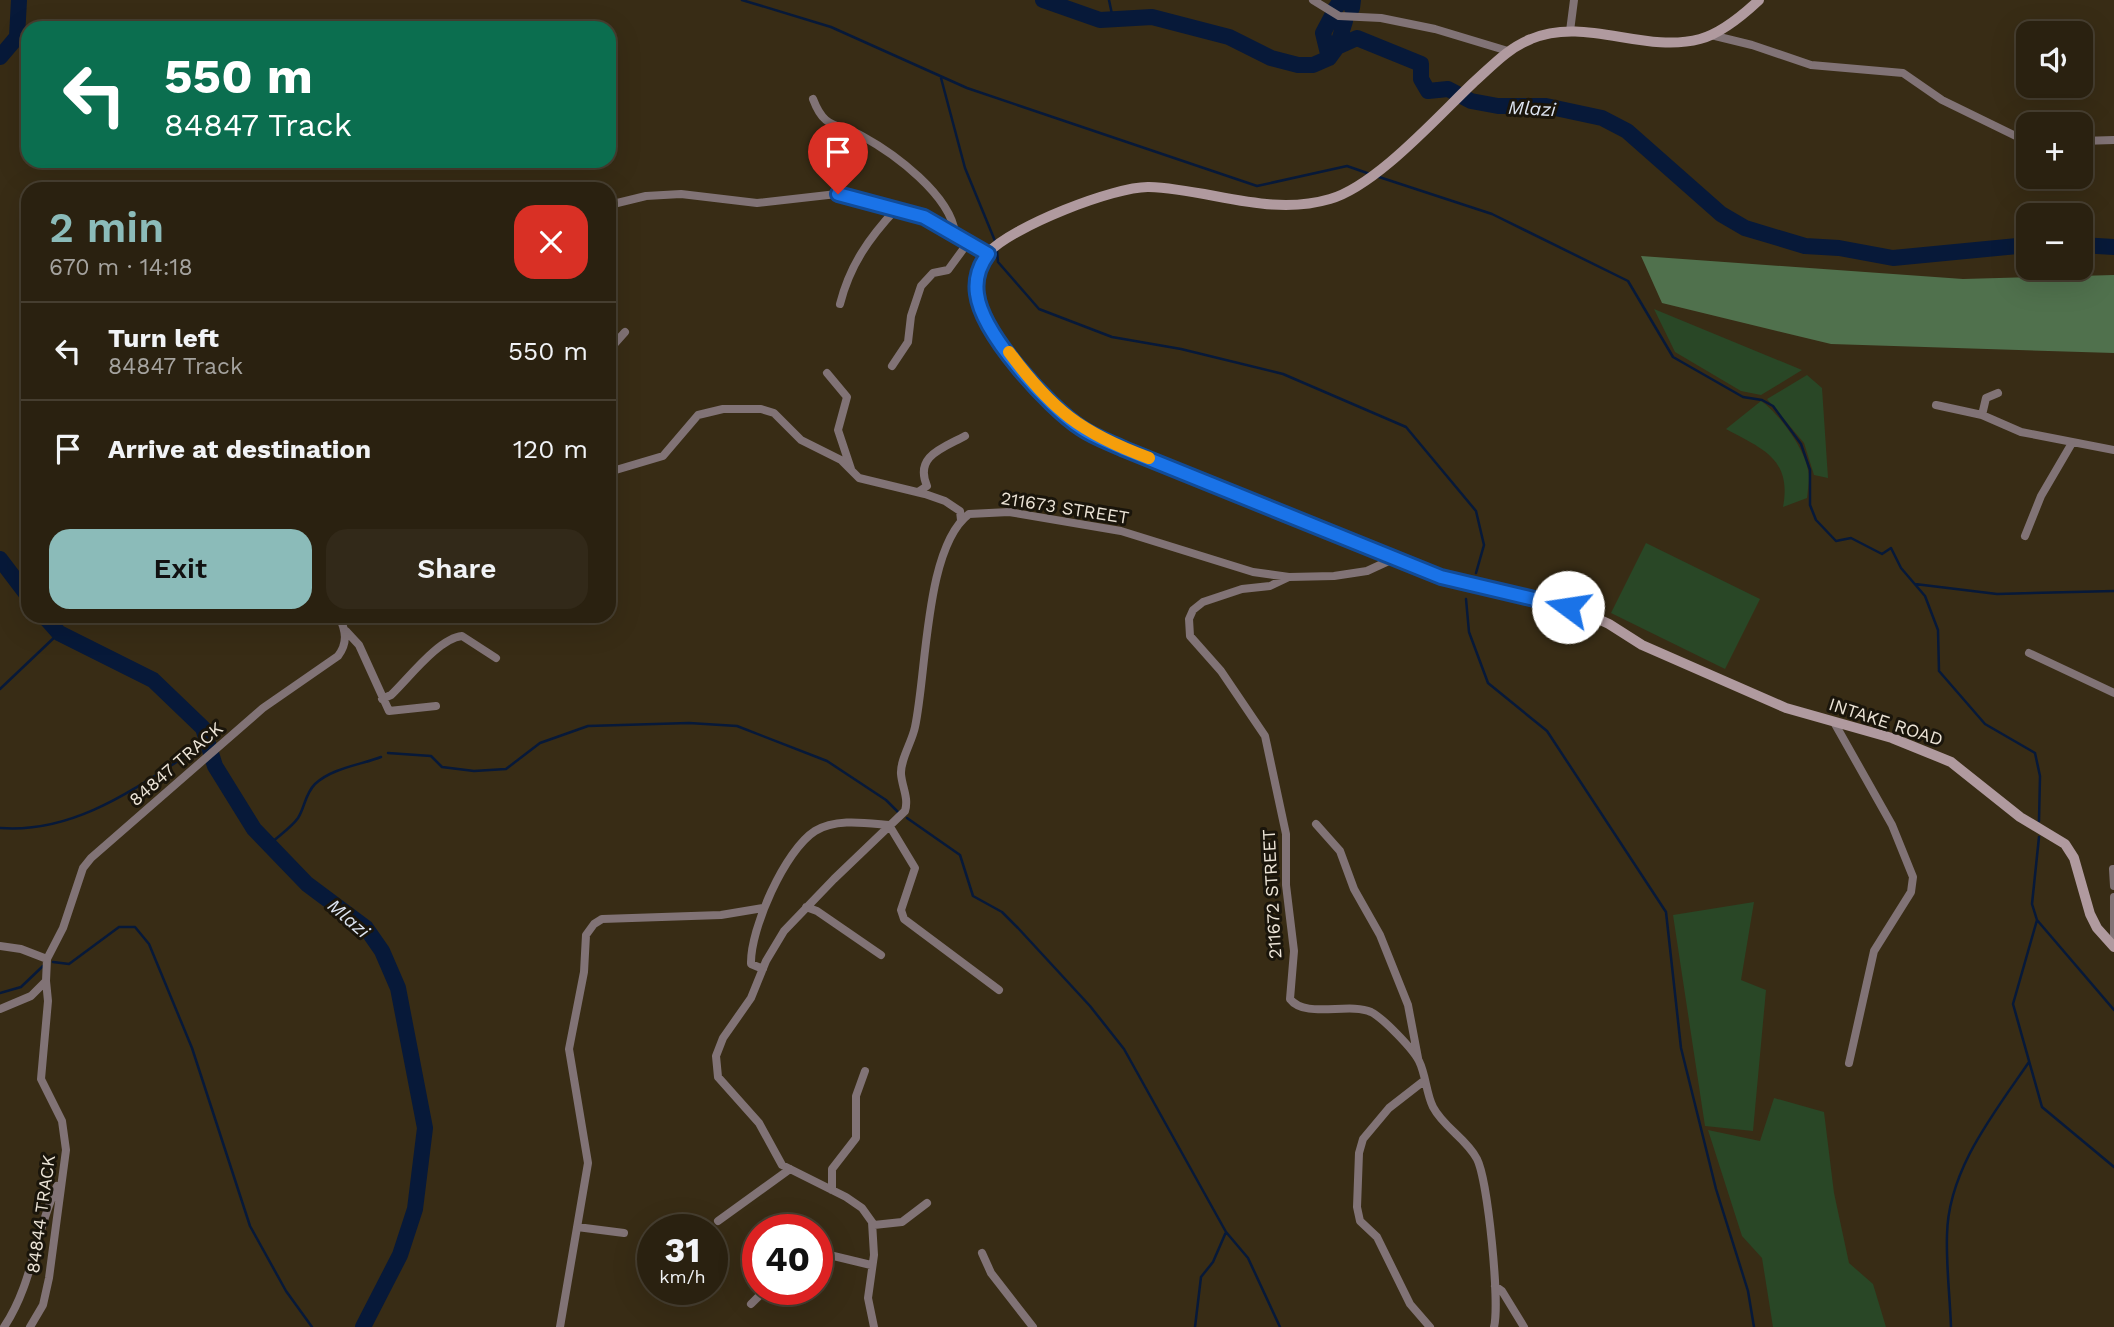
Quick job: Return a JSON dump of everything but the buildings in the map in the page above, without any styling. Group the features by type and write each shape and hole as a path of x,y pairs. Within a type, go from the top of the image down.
{"street":[{"path":"1313,0 1339,16 1381,18 1435,29 1508,51"},
{"path":"1570,31 1574,0"},
{"path":"1711,35 1759,0"},
{"path":"616,203 646,196 681,194 757,203 838,194 924,217 988,254 1021,230 1082,204 1125,190 1147,187 1290,206 1328,200 1351,191 1395,157 1508,51 1534,37 1570,31 1670,42 1711,35 1752,45 1811,65 1903,74 1942,100 2016,136"},
{"path":"813,99 822,119 828,124 860,135 919,179 946,205 955,233"},
{"path":"2093,141 2114,140"},
{"path":"840,304 848,276 859,255 896,209"},
{"path":"892,366 908,342 911,316 921,286 933,273 948,270 967,244"},
{"name":"INTAKE ROAD","path":"988,254 981,264 977,295 989,325 1037,387 1080,428 1393,559 1441,577 1563,606 1614,627 1642,645 1786,708 1892,738 1951,762 2020,817 2055,836 2074,858 2086,905 2097,928 2114,947"},
{"path":"616,342 625,332"},
{"path":"827,373 847,397 838,430 851,469"},
{"path":"1982,415 1986,398 1998,393"},
{"path":"1936,405 1982,415 2021,432 2114,450"},
{"path":"616,470 660,458 698,415 723,409 761,409 774,413 801,440 841,460 859,478 918,492 945,501 960,511 961,520 949,538 934,595 918,707 901,774 907,807 784,932 763,969 751,998 719,1046 716,1064 723,1084 759,1123 777,1159 790,1169 862,1208 874,1225 874,1255 868,1298 874,1327"},
{"path":"918,492 927,486 923,467 926,460 965,436"},
{"path":"2025,536 2041,496 2072,443"},
{"name":"211673 STREET","path":"961,520 974,512 1010,512 1121,531 1232,566 1292,578"},
{"path":"1292,578 1367,571 1393,559"},
{"name":"211672 STREET","path":"1292,578 1269,586 1242,589 1203,603 1193,610 1187,626 1190,636 1221,671 1265,736 1286,834 1286,885 1294,951 1290,999 1294,1004 1312,1010 1352,1008 1370,1012 1396,1034 1419,1060 1432,1105 1448,1129 1465,1143 1483,1175 1495,1286 1494,1327"},
{"path":"342,623 359,645 382,699 391,713 436,706"},
{"name":"84847 TRACK","path":"47,959 64,928 83,868 91,859 230,740 263,708 338,656 343,649 346,631"},
{"path":"382,699 391,695 438,648 456,637 462,636 496,659"},
{"path":"2029,653 2114,693"},
{"path":"1835,724 1892,825 1913,877 1911,892 1874,951 1849,1063"},
{"path":"763,969 752,966 751,960 763,908 780,875 813,832 841,824 889,825"},
{"path":"1316,824 1340,851 1354,889 1380,936 1408,1005 1419,1060"},
{"path":"889,825 915,869 901,910 904,919 999,990"},
{"path":"2113,869 2114,886"},
{"path":"2114,897 2114,938"},
{"path":"806,907 817,911 881,956"},
{"path":"560,1327 588,1163 569,1055 589,929 602,919 721,915 763,908"},
{"path":"0,946 21,949 47,959"},
{"name":"84844 TRACK","path":"30,1327 43,1305 49,1278 66,1134 41,1079 48,1002 47,959"},
{"path":"0,1009 31,996 46,981"},
{"path":"832,1190 832,1169 856,1138 856,1096 865,1071"},
{"path":"1425,1080 1389,1108 1363,1139 1359,1153 1357,1207 1360,1221 1377,1237 1410,1304 1430,1327"},
{"path":"728,1214 790,1169"},
{"path":"4,1327 23,1293 45,1212 61,1177"},
{"path":"874,1225 902,1222 927,1203"},
{"path":"577,1227 624,1233"},
{"path":"982,1253 991,1273 1033,1327"},
{"path":"833,1256 871,1265"},
{"path":"1495,1286 1502,1291 1524,1327"}],"green space":[{"path":"1641,256 1963,279 2093,280 2093,276 2114,275 2114,353 1831,344 1662,303"},
{"path":"1654,309 1802,370 1761,395 1741,391 1675,352"},
{"path":"1807,375 1822,388 1828,478 1814,475 1804,443 1767,399"},
{"path":"1761,401 1790,432 1802,452 1808,470 1807,498 1783,507 1785,491 1779,466 1763,450 1726,429"},
{"path":"1646,543 1760,599 1725,669 1611,613"},
{"path":"1754,902 1741,980 1766,990 1753,1131 1705,1126 1673,915"},
{"path":"1774,1098 1824,1112 1834,1193 1849,1263 1873,1284 1886,1327 1773,1327 1762,1258 1742,1236 1708,1130 1760,1141"}],"waterway":[{"name":"Mlazi","path":"0,57 17,37 19,0"},
{"path":"742,0 831,27 967,88 1257,186 1347,166 1370,174"},
{"name":"Mlazi","path":"1043,0 1100,20 1152,17 1229,37 1271,58 1298,65 1313,65 1329,58 1337,47 1357,38 1421,64 1421,79 1428,91 1448,89 1471,101 1498,106 1546,106 1602,118 1627,131 1721,214 1745,228 1805,246 1839,248 1893,258 2016,246"},
{"path":"1109,0 1113,19"},
{"path":"1335,9 1341,0"},
{"path":"1352,8 1353,0"},
{"path":"1329,58 1323,33 1332,16"},
{"path":"1337,47 1345,21"},
{"path":"941,78 965,168 995,241"},
{"path":"1376,176 1492,214 1628,281 1673,357 1743,397 1762,400 1773,406 1801,444 1810,470 1810,505 1816,520 1836,541 1851,538 1882,554 1891,548 1901,568 1925,596 1938,630 1939,671 1985,724 2035,753 2040,776 2039,821"},
{"name":"Mlazi","path":"2093,246 2114,247"},
{"path":"997,251 998,262 1039,309 1112,337 1181,349 1283,374 1406,427 1476,511 1484,545 1476,573"},
{"name":"Mlazi","path":"0,559 21,587"},
{"path":"1915,584 1997,594 2114,591"},
{"path":"1466,599 1469,632 1488,683 1547,731 1666,912 1681,1048 1716,1189 1748,1291 1754,1327"},
{"name":"Mlazi","path":"50,623 59,633 153,680 203,728 215,766 254,829 307,884 366,928 382,951 398,988 425,1128 415,1209 400,1255 363,1327"},
{"path":"0,689 59,633"},
{"path":"388,753 431,756 442,767 474,771 506,769 540,743 588,726 689,723 737,726 827,761 886,800 900,814"},
{"path":"0,828 29,828 57,823 83,814 134,789 206,743"},
{"path":"269,845 295,822 315,784 338,771 381,757"},
{"path":"907,818 960,855 973,896 1002,912 1018,928 1090,1006 1124,1049 1226,1232 1248,1258 1280,1327"},
{"path":"2039,837 2032,904 2037,920 2013,1004 2042,1107 2114,1167"},
{"path":"2037,920 2114,1010"},
{"path":"53,962 69,964 119,927 135,927 149,944 192,1048 250,1226 286,1291 312,1327"},
{"path":"0,993 21,987 43,966"},
{"path":"1951,1327 1947,1235 1955,1188 1975,1143 2029,1062"},
{"path":"1195,1327 1201,1277 1213,1262 1226,1232"}],"slow traffic":[{"path":"1009,352 1037,387 1080,428 1149,458"}],"route":[{"path":"838,194 924,217 988,254 981,264 977,295 989,325 1037,387 1080,428 1124,449 1441,577 1568,607"}]}
